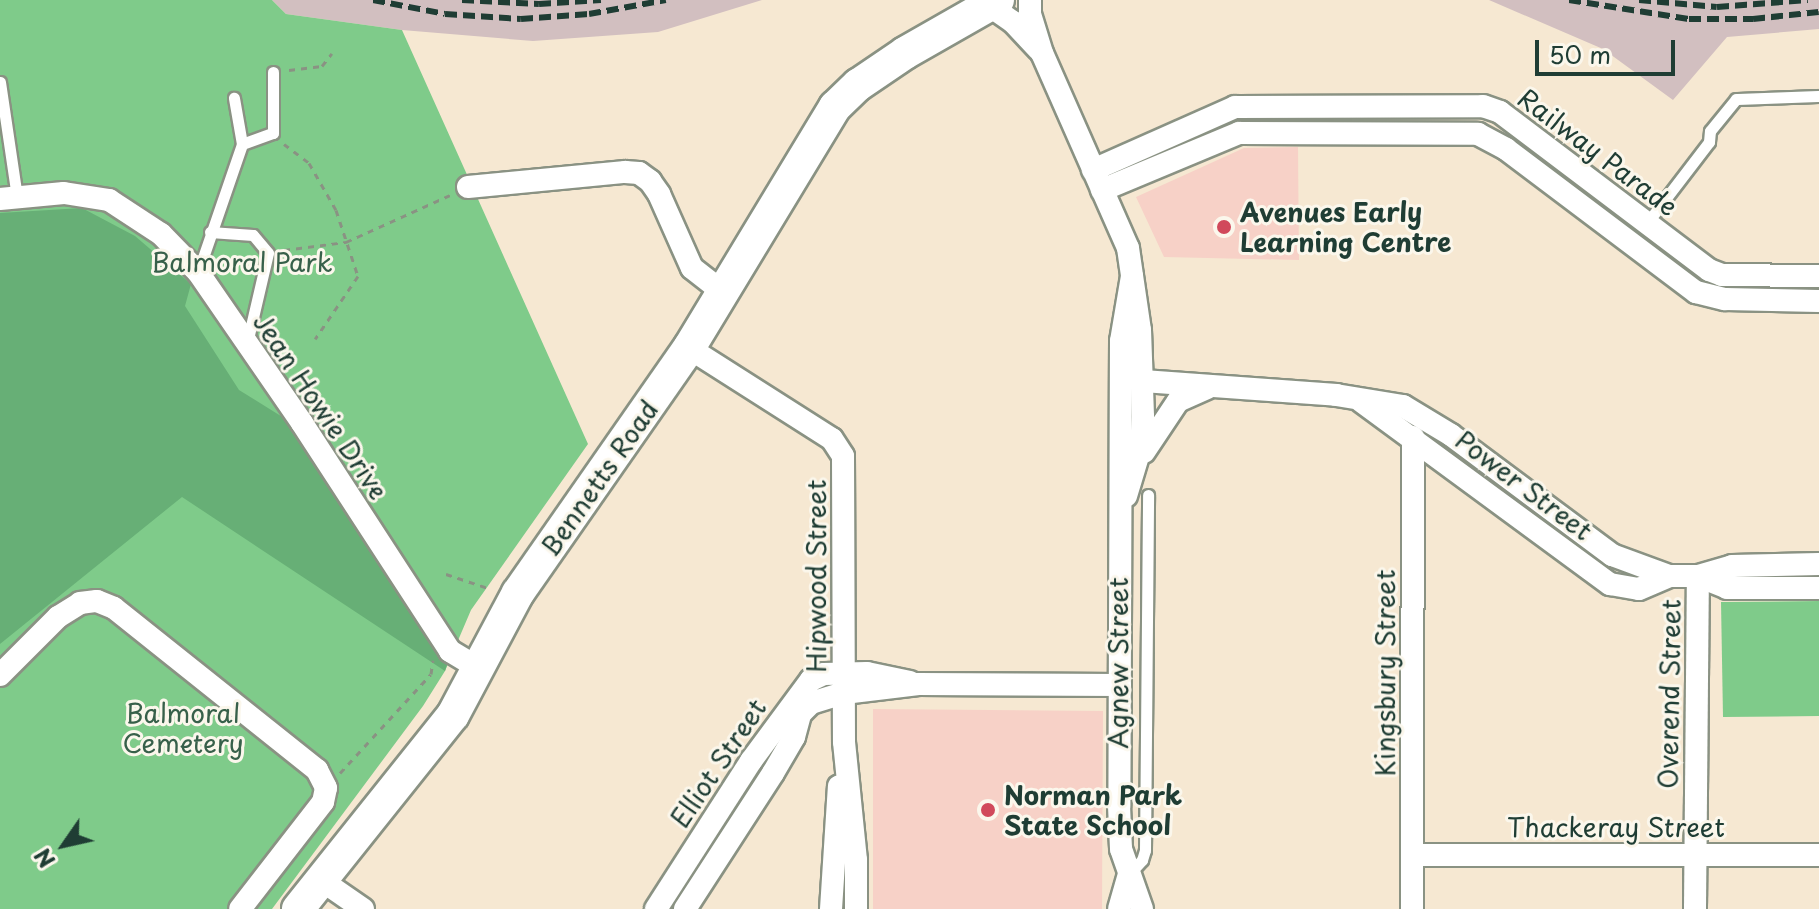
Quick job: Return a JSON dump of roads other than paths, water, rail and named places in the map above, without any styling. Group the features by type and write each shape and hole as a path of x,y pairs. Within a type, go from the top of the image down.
{"main road":[{"name":"Bennetts Road","path":"298,909 453,715 518,593 689,348 835,107 858,85 985,2"}],"street":[{"name":"Agnew Street","path":"1030,0 1030,14 1042,53 1127,245 1143,381 1142,439 1121,520"},
{"name":"Agnew Street","path":"985,2 1013,22 1042,53"},
{"name":"Railway Parade","path":"1098,180 1148,145 1241,106 1483,106 1500,112 1714,273 1819,276"},
{"name":"Railway Parade","path":"1098,180 1156,166 1239,133 1478,134 1506,149 1696,292 1725,299 1819,301"},
{"path":"1148,145 1156,166"},
{"path":"468,187 639,173 650,181 659,194 692,268 723,292"},
{"name":"Jean Howie Drive","path":"8,198 64,193 109,200 161,234 198,272 438,635 456,657 478,668"},
{"name":"Agnew Street","path":"1132,276 1121,341 1121,846 1142,909"},
{"name":"Hipwood Street","path":"689,348 832,439 841,449 844,464 844,742 856,860 856,909"},
{"name":"Power Street","path":"1143,381 1353,396 1398,404 1463,443 1608,552 1627,563 1669,576 1698,576 1732,566 1819,564"},
{"path":"1134,470 1175,405 1187,395 1208,388"},
{"name":"Power Street","path":"1353,396 1610,584 1639,589 1669,576"},
{"name":"Kingsbury Street","path":"1412,909 1413,437"},
{"name":"Power Street","path":"1698,576 1727,588 1819,588"},
{"name":"Overend Street","path":"1695,909 1698,576"},
{"path":"0,675 58,617 80,603 97,601 114,608 317,770 326,788 323,802 240,909"},
{"name":"Elliot Street","path":"656,909 800,692 821,675 844,683"},
{"path":"844,683 1120,685"},
{"name":"Elliot Street","path":"685,909 779,764 803,710 844,683"},
{"name":"Hipwood Street","path":"831,909 832,858 844,742"},
{"name":"Thackeray Street","path":"1412,855 1819,855"},
{"name":"Agnew Street","path":"1119,909 1129,875"},
{"path":"321,880 363,909"}],"lane":[{"path":"242,144 273,133 273,72"},
{"path":"0,82 8,198"},
{"path":"1647,223 1709,142 1710,131 1736,99 1819,96"},
{"path":"198,272 242,144 234,98"},
{"path":"210,232 253,235 268,253 247,344"},
{"name":"Agnew Street","path":"1129,875 1142,860 1145,850 1148,495"}],"railway":[{"path":"373,0 445,14 521,19 589,14 666,0"},
{"path":"462,0 539,4 601,0"},
{"path":"1569,0 1689,19 1753,19 1819,12"},
{"path":"1639,0 1717,7 1808,0"}],"place":[{"name":"Avenues Early Learning Centre","path":"1224,227"},
{"name":"Norman Park State School","path":"988,810"}],"park label":[{"name":"Balmoral Park","path":"242,262"},
{"name":"Balmoral Cemetery","path":"183,728"}]}
